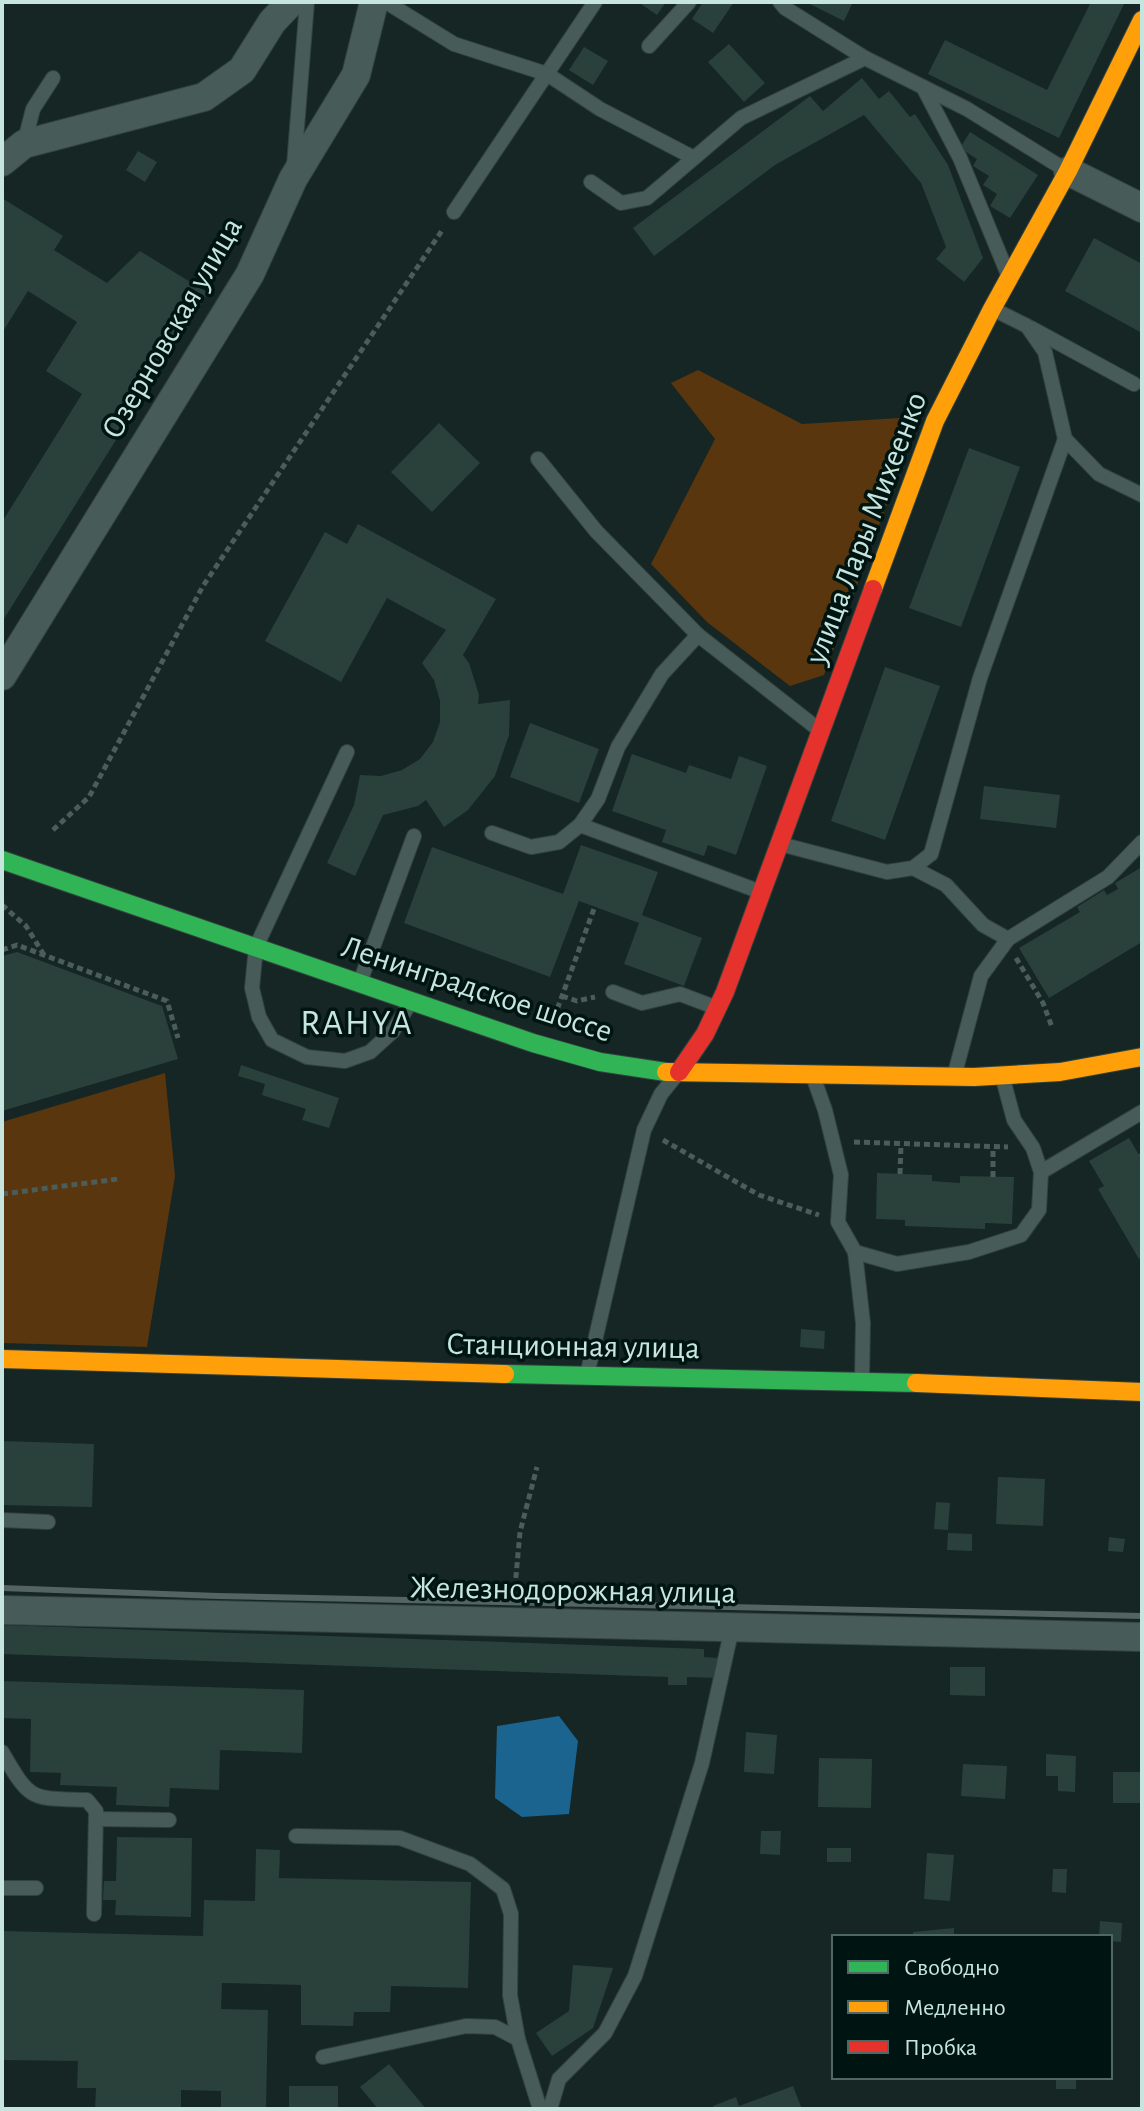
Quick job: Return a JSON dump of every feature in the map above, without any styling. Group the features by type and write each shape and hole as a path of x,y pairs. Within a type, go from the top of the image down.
{"street":[{"path":"2,162 24,144 204,97 242,70 272,22 291,2"},
{"name":"Озерновская улица","path":"2,676 250,274 293,179 356,75 374,2"},
{"name":"улица Лары Михеенко","path":"679,1072 705,1034 717,1008 935,421 1068,171 1142,20"},
{"path":"1068,171 1142,208"},
{"name":"Ленинградское шоссе","path":"2,860 543,1047 618,1066 679,1072 954,1077 1106,1067 1142,1057"},
{"name":"Станционная улица","path":"2,1359 587,1377 862,1381 1142,1392"},
{"name":"Железнодорожная улица","path":"2,1610 1142,1637"}],"lane":[{"path":"293,179 307,2"},
{"path":"386,2 454,44 547,74 600,109 694,158"},
{"path":"454,212 595,2"},
{"path":"649,46 689,2"},
{"path":"780,2 865,58 967,109 1068,171"},
{"path":"591,182 621,203 647,198 741,118 865,58"},
{"path":"24,144 33,109 53,78"},
{"path":"923,87 960,158 1009,278"},
{"path":"992,309 1134,384"},
{"path":"1027,326 1045,352 1065,439 1099,474 1142,495"},
{"path":"780,843 887,872 913,868 931,854 980,678 1065,439"},
{"path":"538,459 596,531 698,635 821,731"},
{"path":"492,833 531,847 559,842 580,825 598,799 618,747 662,674 698,635"},
{"path":"347,752 256,947 252,988 259,1017 272,1040 307,1057 345,1061 370,1052 393,1031 410,1002"},
{"path":"580,825 762,892"},
{"path":"359,984 414,836"},
{"path":"954,1077 981,976 1008,939 1108,877 1142,842"},
{"path":"913,868 946,885 983,925 1008,939"},
{"path":"613,992 642,1003 680,994 717,1008"},
{"path":"587,1377 644,1130 661,1094 679,1072"},
{"path":"813,1074 841,1175 838,1222 855,1252 863,1323 862,1381"},
{"path":"855,1252 897,1264 969,1252 1021,1235 1039,1210 1041,1172 1033,1148 1014,1120 1002,1076"},
{"path":"1041,1172 1142,1112"},
{"path":"2,1520 48,1522"},
{"path":"550,2109 559,2079 605,2033 635,1976 702,1763 732,1628"},
{"path":"2,1752 22,1786 39,1799 87,1800 96,1811 94,1914"},
{"path":"96,1819 169,1820"},
{"path":"296,1836 400,1838 470,1864 503,1889 511,1914 510,1995 518,2039 540,2109"},
{"path":"2,1888 36,1888"},
{"path":"323,2057 466,2026 495,2027 518,2039"}],"path":[{"path":"53,830 89,797 203,586 454,212"},
{"path":"2,905 26,926 44,956"},
{"path":"543,1047 595,906"},
{"path":"1008,939 1043,1003 1052,1027"},
{"path":"2,950 17,945 167,1001 178,1038"},
{"path":"562,996 577,1001 613,992"},
{"path":"644,1130 759,1195 838,1222"},
{"path":"833,1142 993,1147 993,1177"},
{"path":"900,1174 901,1144"},
{"path":"2,1194 118,1179"},
{"path":"513,1623 520,1532 537,1467"}],"shaded area":[{"path":"698,370 802,424 899,418 913,433 824,675 790,686 707,622 651,564 715,439 671,383"},
{"path":"165,1073 175,1176 147,1347 2,1343 2,1122"}],"water":[{"path":"559,1716 578,1741 569,1814 522,1817 495,1798 497,1726"}],"building":[{"path":"638,2 666,2 657,15"},
{"path":"703,2 734,2 713,33 692,19"},
{"path":"806,2 853,2 844,21"},
{"path":"1091,2 1125,2 1059,138 928,74 945,40 1047,90"},
{"path":"729,44 765,83 744,102 708,62"},
{"path":"584,47 608,61 593,85 569,70"},
{"path":"862,78 879,99 889,91 910,117 915,114 948,165 983,258 964,282 936,259 946,247 921,183 864,115 775,165 654,256 633,228 810,96 823,111"},
{"path":"970,132 1038,175 1010,218 990,206 997,194 983,185 989,176 973,166 977,159 960,148"},
{"path":"138,151 157,162 145,182 126,170"},
{"path":"2,198 63,236 54,250 107,283 140,251 208,293 2,622 2,522 82,394 46,371 77,322 28,291 2,333"},
{"path":"1094,238 1142,264 1142,333 1065,291"},
{"path":"439,423 480,463 432,512 391,472"},
{"path":"969,448 1020,467 961,627 909,608"},
{"path":"358,524 496,599 463,655 469,663 479,695 478,704 510,700 509,735 495,776 468,810 444,827 426,800 418,806 383,815 355,876 327,863 354,805 360,775 381,776 402,770 420,759 433,742 440,722 440,701 434,680 422,663 446,630 387,598 341,682 265,641 325,532 347,544"},
{"path":"885,667 940,686 885,840 831,821"},
{"path":"530,723 599,749 579,803 510,777"},
{"path":"632,754 686,773 689,765 731,779 739,756 767,766 736,855 708,845 704,856 662,842 666,830 612,811"},
{"path":"984,786 1060,795 1056,828 980,819"},
{"path":"581,845 658,872 642,915 702,938 684,986 624,964 639,923 579,901 550,977 404,923 432,847 563,894"},
{"path":"1142,867 1142,942 1049,998 1019,948 1080,912 1077,907 1104,890 1107,895 1118,889 1115,883"},
{"path":"17,952 162,1006 178,1059 2,1111 2,956"},
{"path":"241,1065 339,1098 329,1128 302,1120 306,1109 262,1095 265,1084 238,1076"},
{"path":"1129,1138 1142,1160 1142,1257 1139,1259 1098,1189 1104,1186 1089,1161"},
{"path":"877,1173 932,1175 932,1181 960,1183 960,1176 1014,1177 1012,1224 985,1223 985,1229 905,1226 905,1220 876,1219"},
{"path":"801,1329 825,1331 824,1349 800,1347"},
{"path":"2,1441 94,1444 92,1507 2,1505"},
{"path":"998,1477 1045,1479 1043,1526 996,1524"},
{"path":"936,1502 950,1503 948,1530 934,1529"},
{"path":"948,1533 972,1534 972,1551 947,1550"},
{"path":"1109,1537 1125,1539 1123,1552 1108,1551"},
{"path":"2,1625 704,1649 704,1657 718,1658 717,1678 687,1677 687,1685 668,1685 668,1677 2,1654"},
{"path":"950,1667 985,1667 985,1696 950,1695"},
{"path":"2,1681 304,1690 302,1753 220,1750 219,1790 170,1788 169,1807 116,1805 117,1787 60,1785 61,1773 30,1772 31,1719 2,1718"},
{"path":"746,1732 777,1735 774,1774 744,1772"},
{"path":"1046,1754 1076,1756 1075,1792 1058,1791 1058,1776 1046,1776"},
{"path":"819,1758 872,1759 871,1808 818,1807"},
{"path":"963,1764 1007,1766 1005,1799 961,1796"},
{"path":"1113,1772 1142,1772 1142,1803 1113,1803"},
{"path":"761,1831 781,1831 780,1855 760,1854"},
{"path":"117,1837 192,1838 191,1917 115,1915 116,1900 103,1900 104,1881 116,1881"},
{"path":"827,1848 851,1848 851,1862 827,1862"},
{"path":"256,1849 280,1850 279,1878 471,1882 468,1988 391,1986 390,2012 354,2012 353,2026 301,2025 301,1985 222,1983 221,2009 268,2010 266,2109 221,2109 221,2091 181,2090 181,2109 95,2109 96,2088 77,2088 78,2061 2,2060 2,1931 203,1936 204,1900 255,1901"},
{"path":"927,1853 954,1855 950,1901 924,1899"},
{"path":"1053,1869 1067,1869 1066,1893 1052,1892"},
{"path":"1100,1921 1122,1923 1121,1942 1112,1941 1112,1935 1099,1935"},
{"path":"954,1928 954,1935 913,1935 913,1932"},
{"path":"573,1965 613,1968 593,2028 552,2056 536,2033 569,2011"},
{"path":"389,2064 426,2109 378,2109 360,2087"},
{"path":"1056,2079 1076,2079 1076,2089 1056,2089"},
{"path":"289,2086 338,2086 338,2109 289,2109"},
{"path":"793,2086 802,2109 714,2109 713,2106 736,2097 739,2106"}],"railway":[{"path":"2,1588 218,1596 1142,1616"}],"traffic: fast":[{"path":"2,860 533,1043 600,1062 666,1072"},
{"path":"505,1374 916,1383"}],"traffic: slow":[{"path":"873,589 935,421 1068,171 1142,20"},
{"path":"666,1072 974,1077 1060,1072 1142,1057"},
{"path":"2,1359 505,1374"},
{"path":"916,1383 1142,1392"}],"traffic: jam":[{"path":"679,1072 705,1034 725,992 873,589"}],"district":[{"name":"RAHYA","path":"357,1023"}]}
